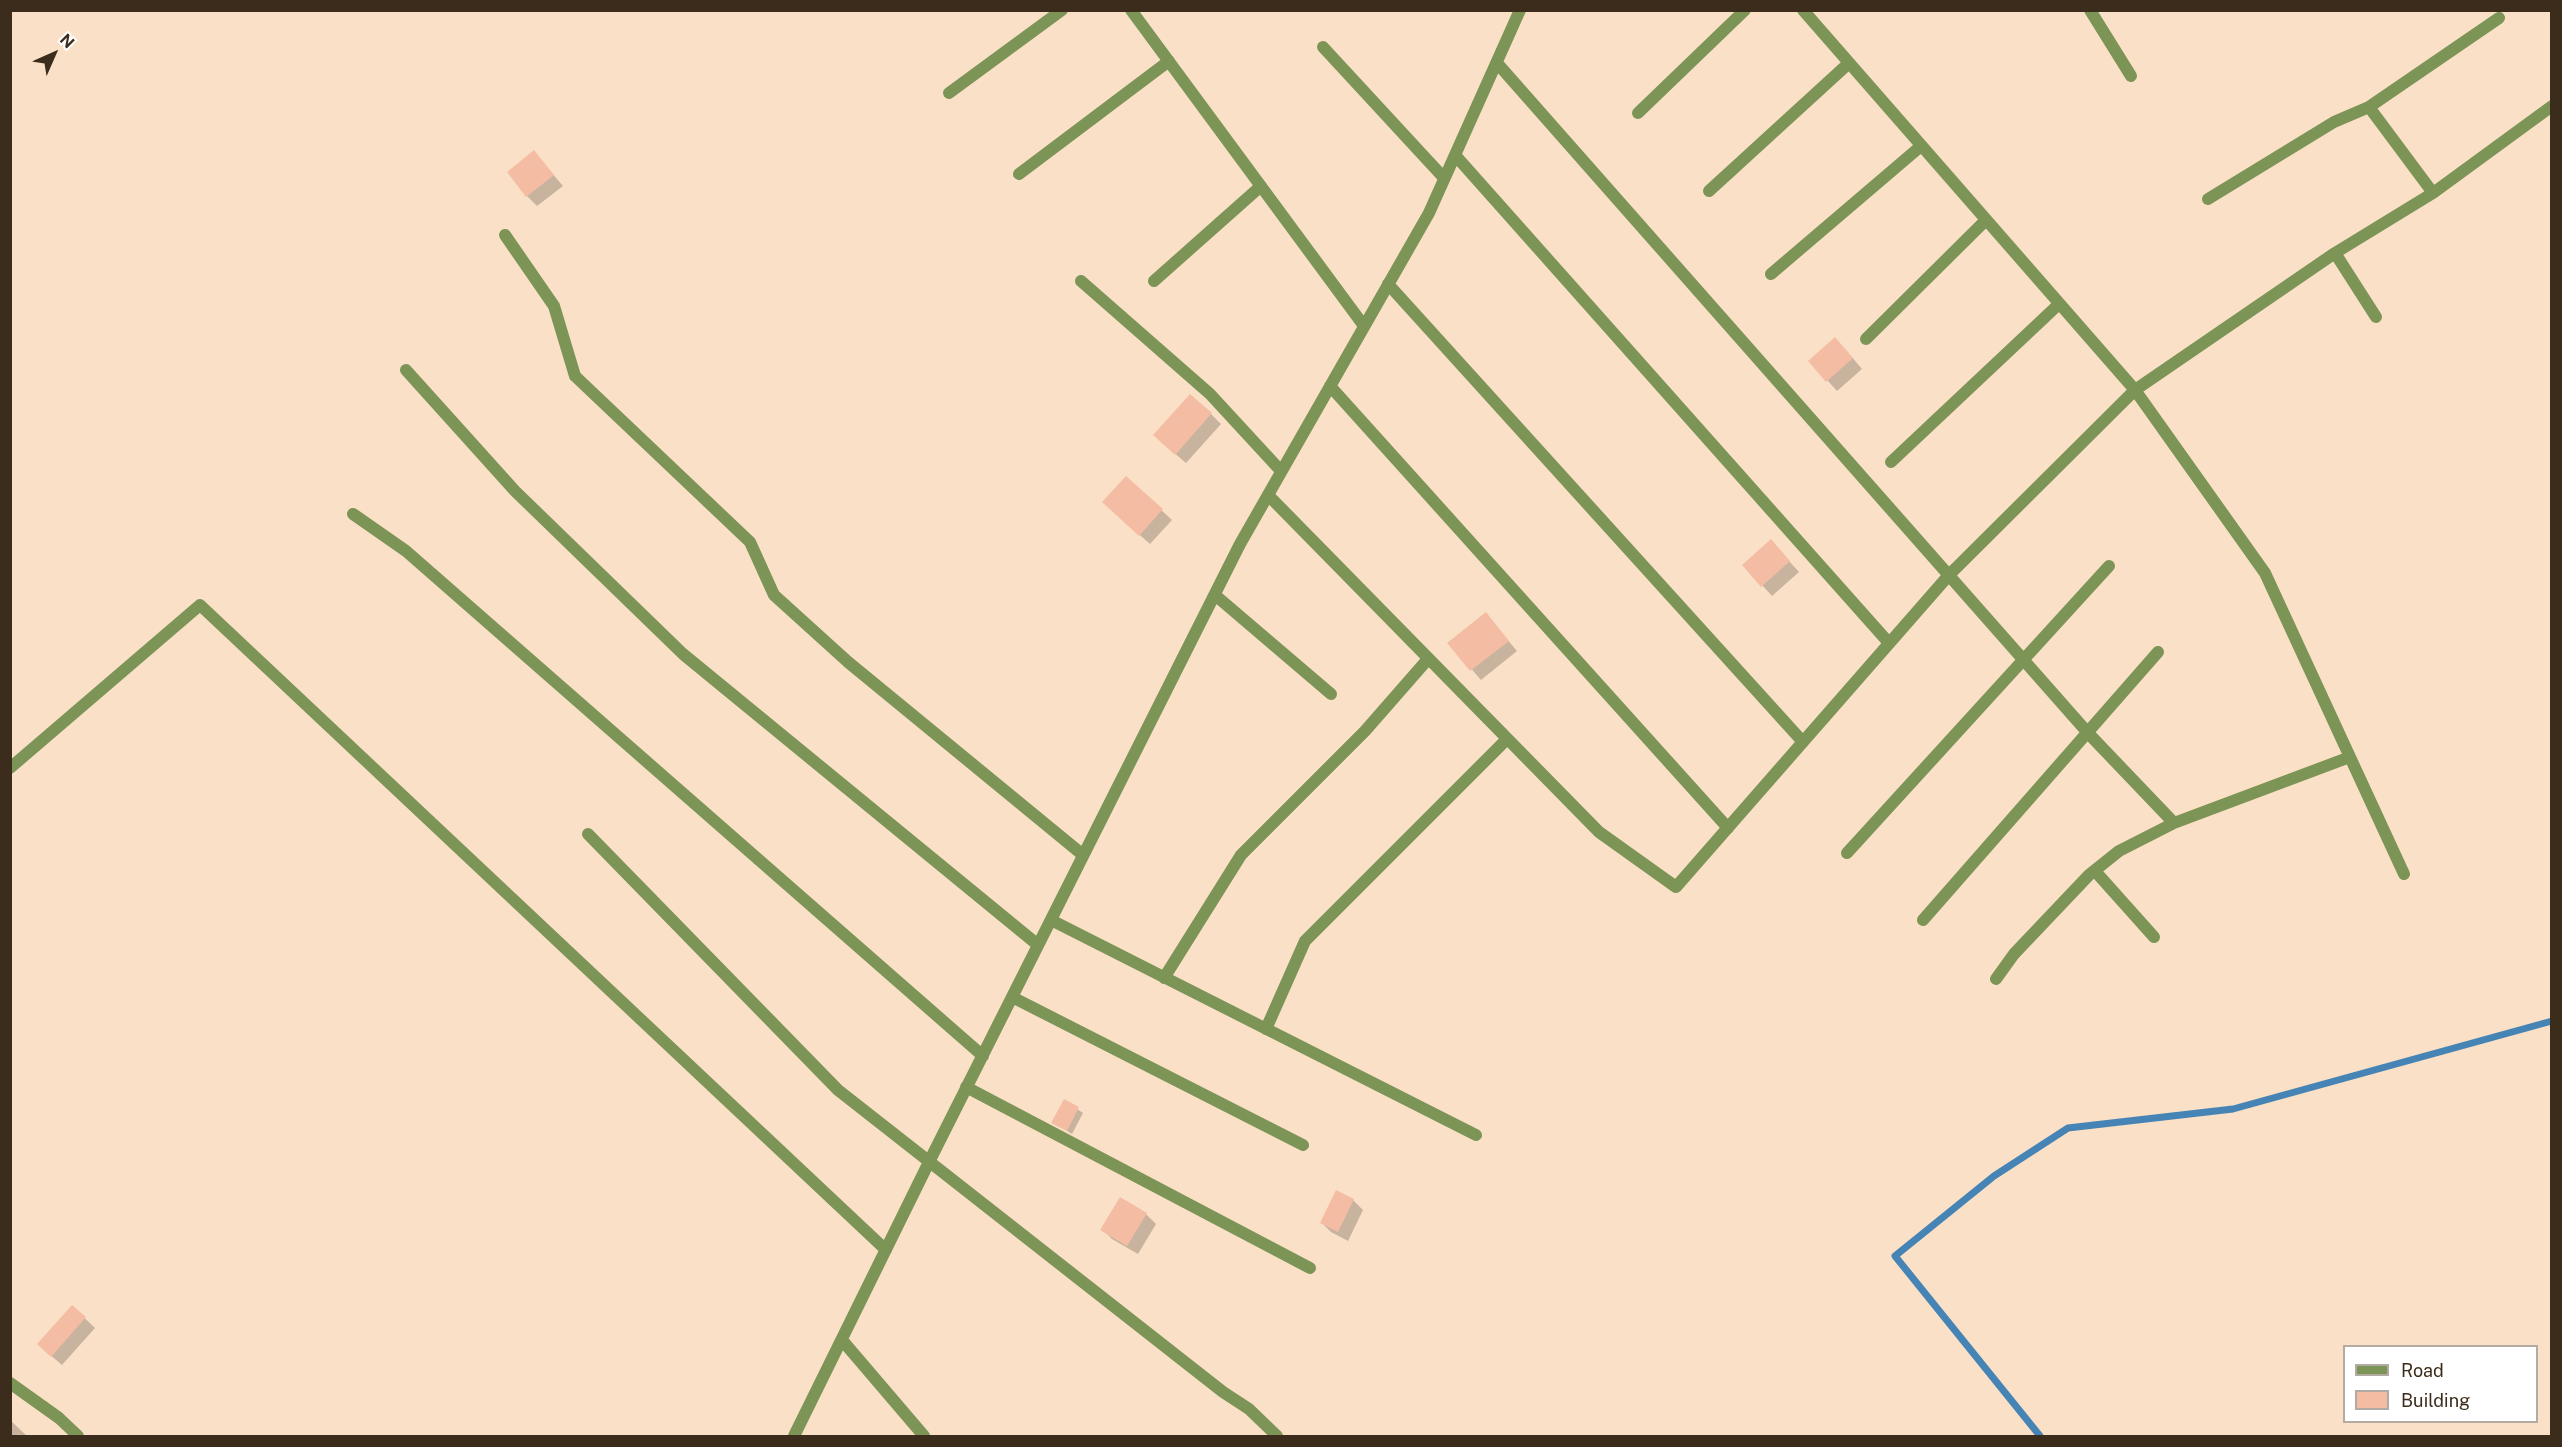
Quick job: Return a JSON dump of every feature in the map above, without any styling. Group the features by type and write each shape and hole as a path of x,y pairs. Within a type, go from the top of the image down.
{"street":[{"path":"949,93 1062,10"},
{"path":"1131,10 1364,326"},
{"path":"794,1437 966,1087 1215,595 1281,471 1429,213 1520,10"},
{"path":"1638,113 1745,10"},
{"path":"1803,10 2135,390 2265,573 2404,874"},
{"path":"2090,10 2131,76"},
{"path":"2208,199 2334,122 2368,106 2499,18"},
{"path":"1323,47 1444,178"},
{"path":"1019,174 1169,61"},
{"path":"1497,63 2088,733 2174,823"},
{"path":"1709,191 1849,63"},
{"path":"2368,106 2433,193"},
{"path":"1268,495 1599,832 1676,887 1949,575 2135,390 2335,253 2433,193 2552,106"},
{"path":"1771,274 1921,146"},
{"path":"1455,155 1889,643"},
{"path":"1155,281 1261,186"},
{"path":"1866,339 1986,220"},
{"path":"505,235 554,306 575,376 750,543 774,595 848,662 1083,855"},
{"path":"2335,253 2376,317"},
{"path":"1081,281 1210,394 1281,471"},
{"path":"1388,284 1803,742"},
{"path":"1891,462 2060,304"},
{"path":"405,370 515,491 683,654 1038,945"},
{"path":"1330,386 1728,828"},
{"path":"353,514 406,551 983,1056"},
{"path":"1847,853 2109,566"},
{"path":"1215,595 1331,694"},
{"path":"10,768 200,605 886,1250"},
{"path":"1923,920 2158,652"},
{"path":"1164,978 1241,855 1365,731 1428,659"},
{"path":"1266,1029 1305,941 1507,739"},
{"path":"1996,979 2014,954 2095,871 2119,851 2174,823 2350,757"},
{"path":"588,834 838,1090 1205,1378 1249,1409 1277,1437"},
{"path":"2095,871 2154,937"},
{"path":"1051,920 1476,1136"},
{"path":"1012,997 1303,1145"},
{"path":"966,1087 1311,1268"},
{"path":"842,1340 924,1437"},
{"path":"10,1383 58,1418 78,1437"}],"building":[{"path":"534,150 554,175 526,197 507,172"},
{"path":"1835,337 1853,358 1826,382 1808,361"},
{"path":"1190,394 1212,413 1175,455 1153,435"},
{"path":"1126,476 1163,509 1139,536 1102,502"},
{"path":"1771,539 1790,561 1761,587 1742,565"},
{"path":"1486,612 1509,641 1470,671 1447,643"},
{"path":"1064,1099 1079,1107 1067,1131 1051,1123"},
{"path":"1336,1190 1354,1199 1338,1232 1320,1223"},
{"path":"1120,1197 1147,1213 1127,1246 1100,1230"},
{"path":"72,1305 86,1317 51,1357 37,1344"}],"waterway":[{"path":"2040,1436 1895,1256 1994,1176 2068,1128 2233,1109 2552,1021"}]}
